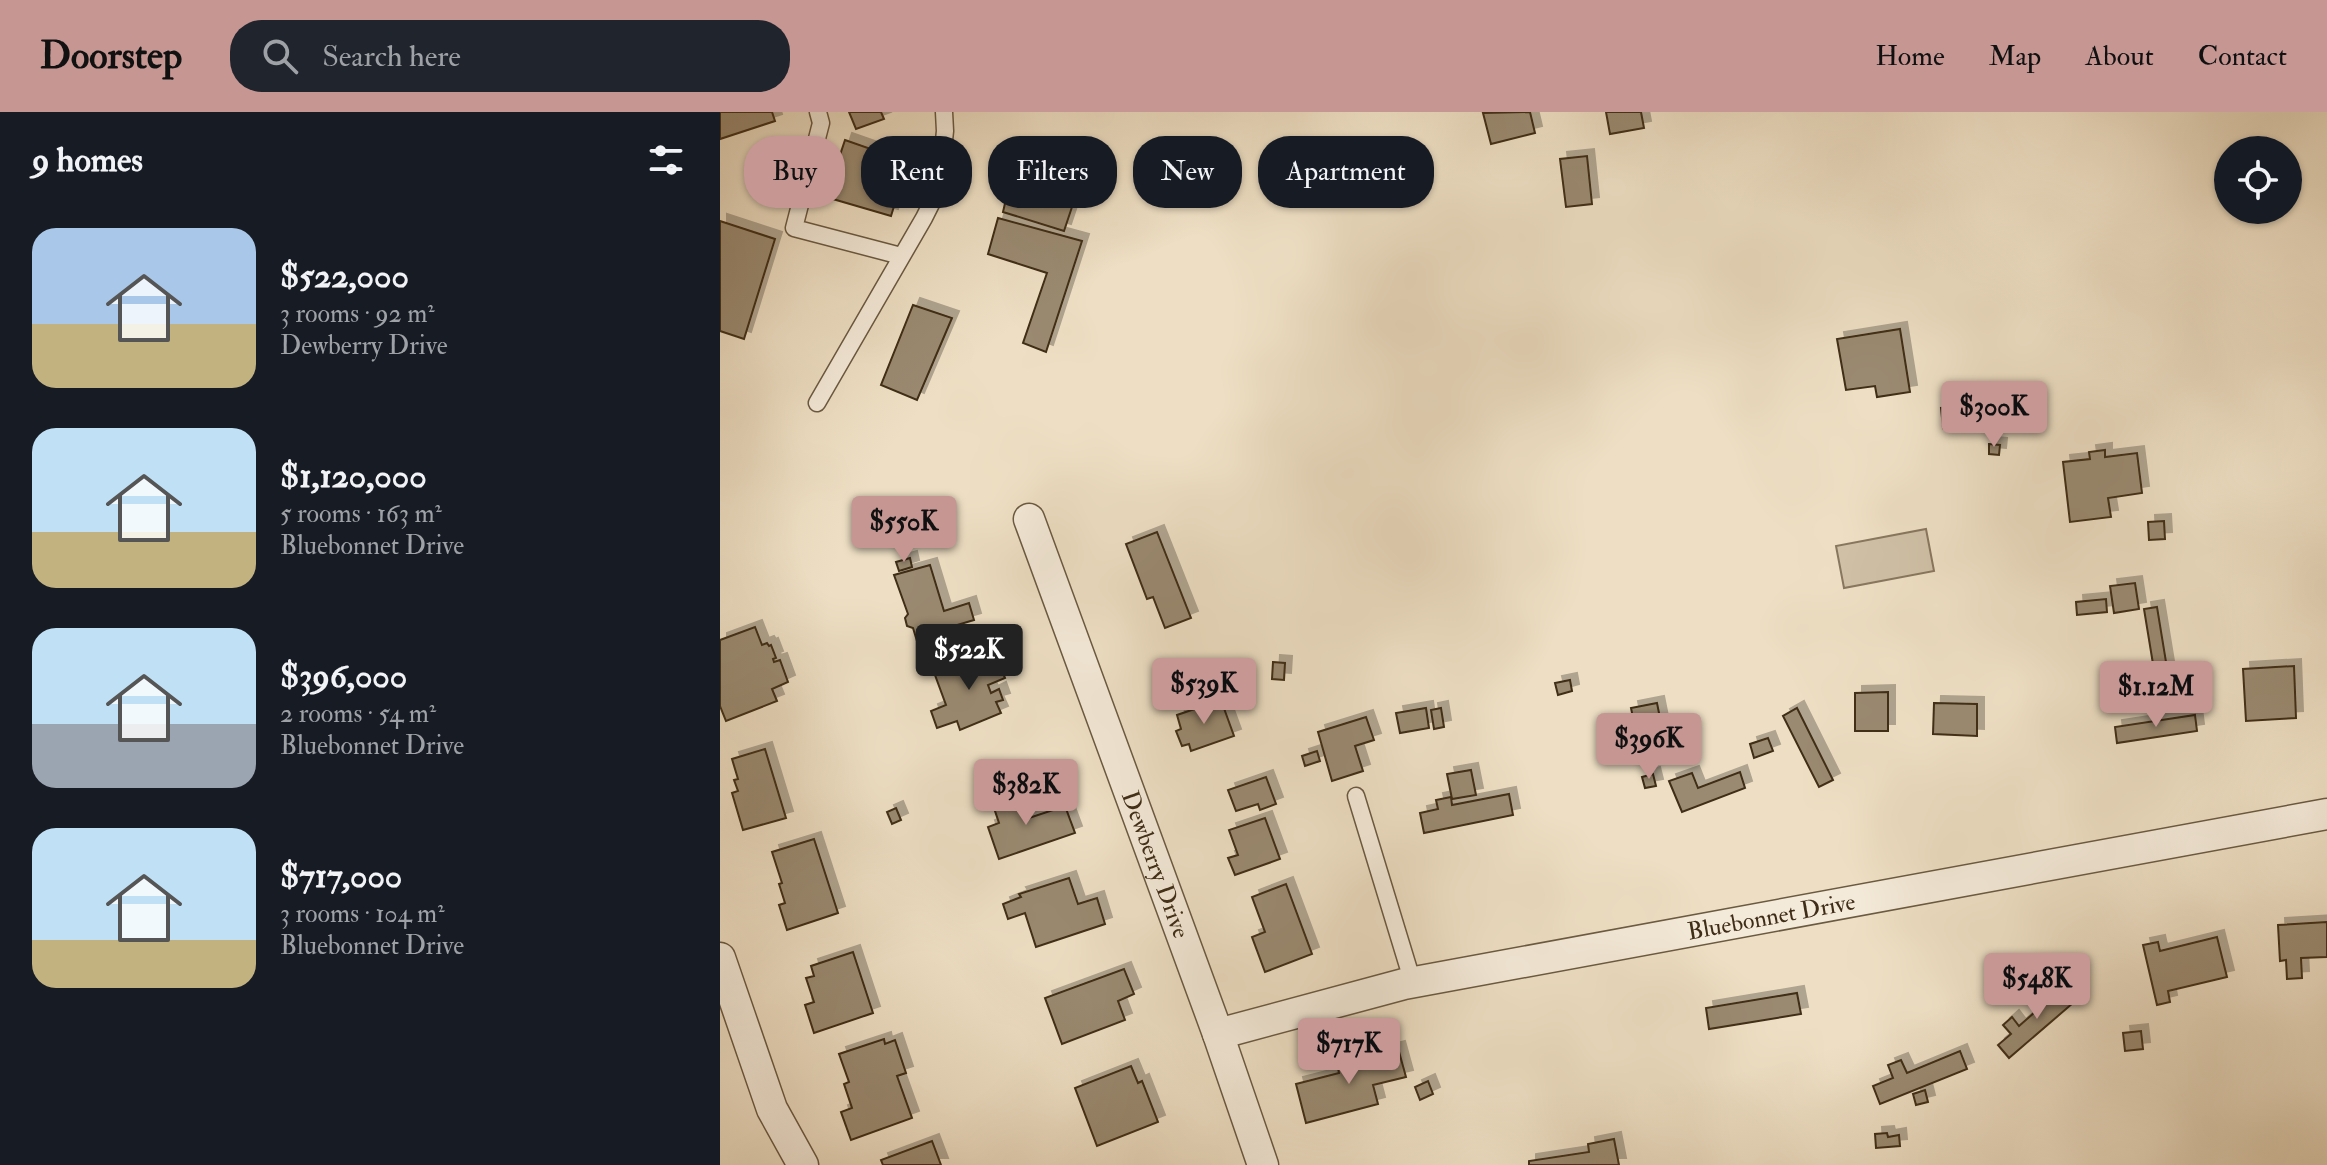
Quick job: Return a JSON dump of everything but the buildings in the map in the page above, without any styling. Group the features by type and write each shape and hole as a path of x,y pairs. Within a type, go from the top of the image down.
{"street":[{"name":"Dewberry Drive","path":"1029,519 1263,1165"},
{"name":"Bluebonnet Drive","path":"1218,1034 1413,983 2327,814"},
{"path":"720,958 772,1109 803,1165"}],"lane":[{"path":"818,112 821,123 794,228 901,256"},
{"path":"817,403 939,188 944,112"},
{"path":"1356,796 1413,983"}],"shaded area":[{"path":"1926,529 1934,571 1844,588 1836,546"}]}
